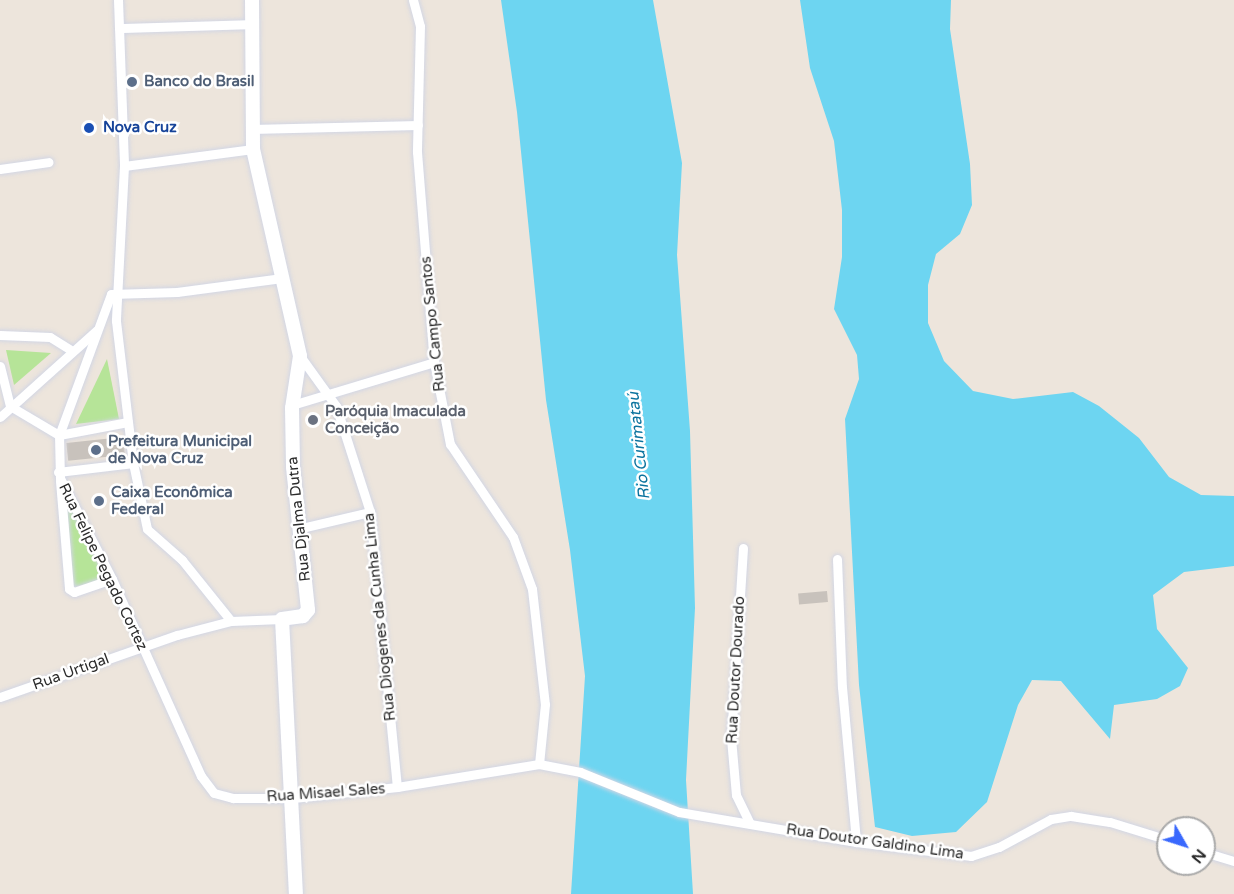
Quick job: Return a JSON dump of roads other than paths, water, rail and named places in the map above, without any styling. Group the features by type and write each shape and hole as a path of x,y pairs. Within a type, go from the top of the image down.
{"main road":[{"name":"Rua Djalma Dutra","path":"252,0 251,129 253,149 300,356 292,405 293,467 308,610 303,616 282,619"},
{"path":"282,619 293,798 296,894"}],"street":[{"path":"118,0 124,166 115,294 133,463 147,529 182,560 231,621"},
{"name":"Rua Campo Santos","path":"414,3 420,26 418,125 434,362 450,444 513,537 532,589 545,704 538,764"},
{"path":"119,28 251,24"},
{"path":"251,129 418,125"},
{"path":"124,166 253,149"},
{"path":"0,169 49,162"},
{"path":"115,294 177,292 282,278"},
{"name":"Rua Felipe Pegado Cortez","path":"115,294 98,329 59,435 59,475 112,579 201,776 219,796"},
{"path":"0,417 98,329"},
{"path":"0,335 50,337 72,351"},
{"name":"Rua Diogenes da Cunha Lima","path":"300,356 327,392 345,429 370,512 397,788"},
{"path":"292,405 327,392 434,362"},
{"path":"0,366 10,406 59,435 128,422"},
{"path":"112,579 76,591 69,589 64,559 59,475 133,463"},
{"path":"301,528 370,512"},
{"name":"Rua Doutor Dourado","path":"743,548 730,738 736,795 750,824"},
{"path":"837,559 842,687 856,842"},
{"name":"Rua Urtigal","path":"0,697 142,646 231,621 282,619"},
{"path":"397,788 538,764"},
{"name":"Rua Doutor Galdino Lima","path":"538,764 580,772 700,817 856,842 971,856 999,847 1051,819 1071,816 1110,822 1156,836"},
{"name":"Rua Misael Sales","path":"219,796 293,798 397,788"},
{"path":"1216,856 1234,861"}],"water":[{"name":"Rio Curimataú","path":"501,0 653,0 682,163 677,255 690,431 695,608 686,780 693,894 571,894 585,676 570,550 546,400 517,112"},
{"path":"800,0 951,0 950,29 970,164 972,205 960,234 936,254 928,285 928,323 944,361 973,391 1013,399 1073,392 1099,406 1139,438 1169,477 1201,495 1234,496 1234,566 1184,572 1153,595 1157,629 1188,668 1180,686 1157,699 1114,705 1110,739 1061,681 1032,680 1018,705 987,802 956,832 912,836 875,827 859,685 845,419 859,379 857,355 834,309 842,257 842,210 834,141 810,68"}],"place":[{"name":"Banco do Brasil","path":"132,82"},
{"name":"Nova Cruz","path":"89,128"},
{"name":"Paróquia Imaculada Conceição","path":"313,420"},
{"name":"Prefeitura Municipal de Nova Cruz","path":"96,450"},
{"name":"Caixa Econômica Federal","path":"99,501"}]}
